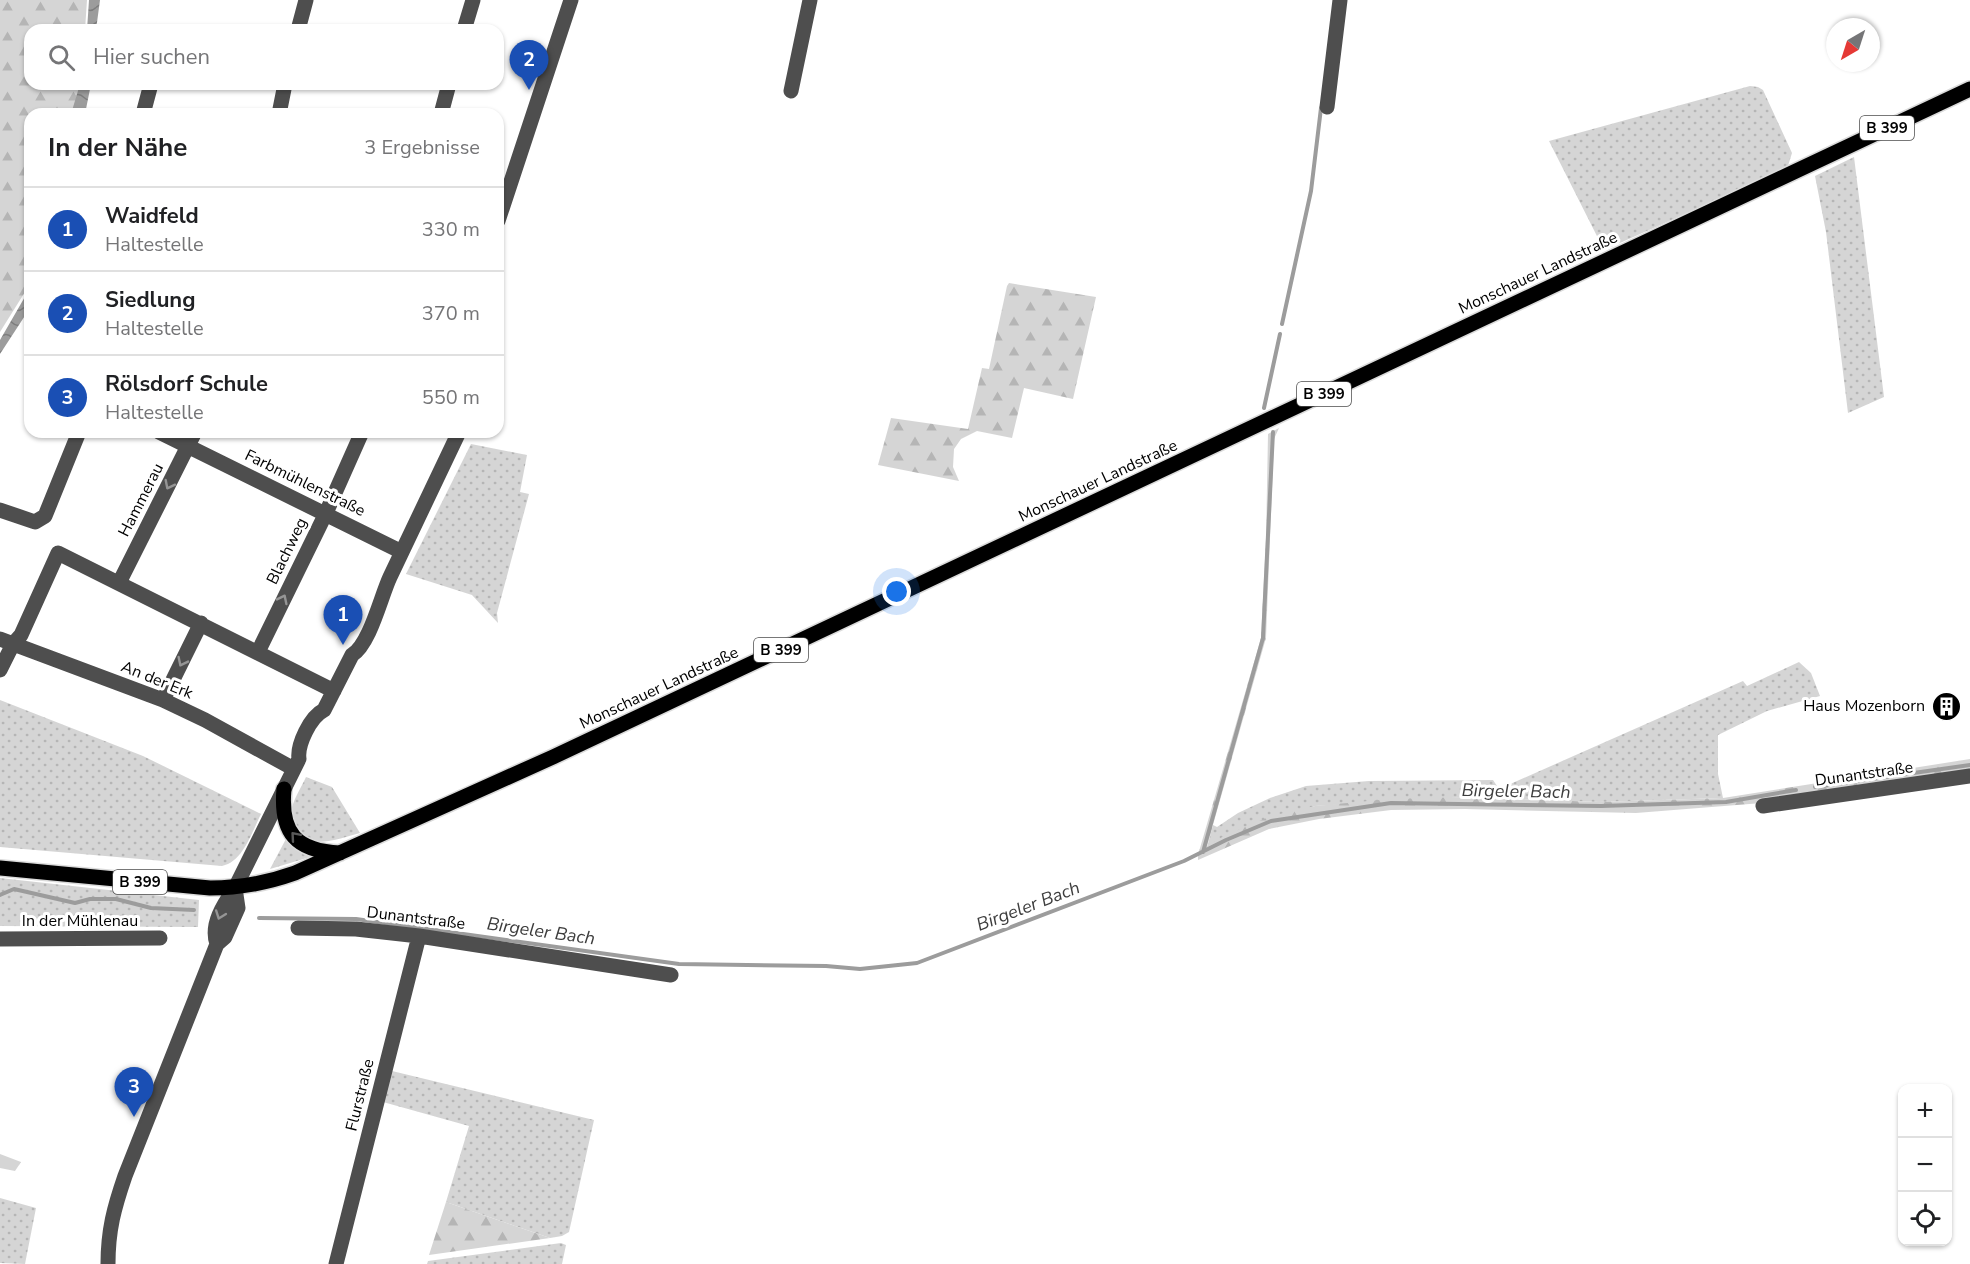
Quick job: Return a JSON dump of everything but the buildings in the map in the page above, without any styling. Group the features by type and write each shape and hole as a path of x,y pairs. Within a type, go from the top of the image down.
{"main road":[{"name":"Monschauer Landstraße","path":"235,888 287,876 542,762 1970,89"},
{"path":"284,789 284,818 295,838 312,849 340,853"},
{"name":"B 399","path":"0,868 202,888 235,888"}],"street":[{"path":"300,24 306,0"},
{"path":"466,24 472,0"},
{"path":"504,186 571,0"},
{"path":"791,91 810,0"},
{"path":"1327,107 1340,0"},
{"path":"145,108 149,90"},
{"path":"280,108 284,90"},
{"path":"443,108 447,90"},
{"path":"0,510 34,522 45,516 77,438"},
{"name":"Blachweg","path":"258,652 326,513 359,438"},
{"path":"108,1264 113,1212 119,1194 217,944 225,937 238,908 235,888 297,764 306,756 311,747 325,717 324,710 352,655 357,652 368,633 384,596 385,588 456,438"},
{"name":"Farbmühlenstraße","path":"192,439 402,552"},
{"name":"Hammerau","path":"119,583 192,439"},
{"path":"0,670 7,642 21,635 58,553 334,691"},
{"path":"163,700 201,623"},
{"name":"An der Erk","path":"7,642 163,700 297,764"},
{"name":"Dunantstraße","path":"1763,806 1970,776"},
{"name":"Dunantstraße","path":"298,928 356,929 419,936 670,975"},
{"name":"Flurstraße","path":"336,1264 419,936"},
{"name":"In der Mühlenau","path":"0,939 160,938"}],"green space":[{"path":"0,0 87,0 85,24 24,24 24,90 79,90 78,108 24,108 24,294 0,332"},
{"path":"1750,86 1763,90 1792,153 1787,169 1604,250 1549,141"},
{"path":"1854,157 1884,397 1848,413 1826,232 1815,176"},
{"path":"1009,283 1096,297 1073,399 1024,388 1012,438 977,431 961,439 954,449 953,467 959,481 878,465 891,418 968,429 982,368 989,369"},
{"path":"1279,428 1274,439 1266,638 1207,846 1224,836 1271,816 1315,806 1390,799 1468,797 1599,802 1723,798 1970,759 1970,772 1762,803 1636,813 1465,809 1391,810 1319,819 1269,829 1198,860 1261,638 1268,434"},
{"path":"471,444 527,455 520,492 529,494 497,613 498,623 472,595 406,574"},
{"path":"1799,662 1811,673 1820,696 1767,711 1718,735 1718,774 1723,798 1599,802 1468,797 1315,806 1207,847 1213,825 1217,827 1238,813 1270,798 1306,786 1369,781 1493,780 1499,789 1743,681 1747,686"},
{"path":"0,700 143,756 261,814 246,845 236,859 222,866 0,847"},
{"path":"306,777 332,787 360,833 324,842 307,840 300,835 292,818 292,810 294,800"},
{"path":"287,837 317,855 270,869"},
{"path":"0,878 199,900 198,927 0,926"},
{"path":"392,1071 594,1120 569,1232 550,1238 446,1202 469,1126 383,1102"},
{"path":"0,1154 21,1162 15,1171 0,1168"},
{"path":"0,1198 36,1208 25,1264 0,1263"},
{"path":"446,1202 550,1238 429,1255"},
{"path":"561,1243 566,1245 562,1264 427,1264 428,1261"}],"water":[{"path":"89,0 100,0 97,24 87,24"},
{"path":"78,90 90,90 86,108 73,108"},
{"path":"24,298 24,317 0,354 0,340"}],"waterway":[{"path":"1282,324 1311,191 1321,108"},
{"path":"1264,408 1280,334"},
{"path":"1203,852 1263,638 1273,432"},
{"name":"Birgeler Bach","path":"1815,787 1970,765"},
{"name":"Birgeler Bach","path":"259,918 356,919 679,964 826,966 860,969 917,963 1184,861 1271,821 1391,803 1601,806 1726,802 1796,790"},
{"name":"Birgeler Bach","path":"0,895 14,889 75,903 90,899 116,899 151,908 194,910"}],"place":[{"name":"Siedlung","path":"529,90"},
{"name":"Waidfeld","path":"343,645"},
{"name":"Haus Mozenborn","path":"1946,706"},
{"name":"Rölsdorf Schule","path":"134,1117"}]}
